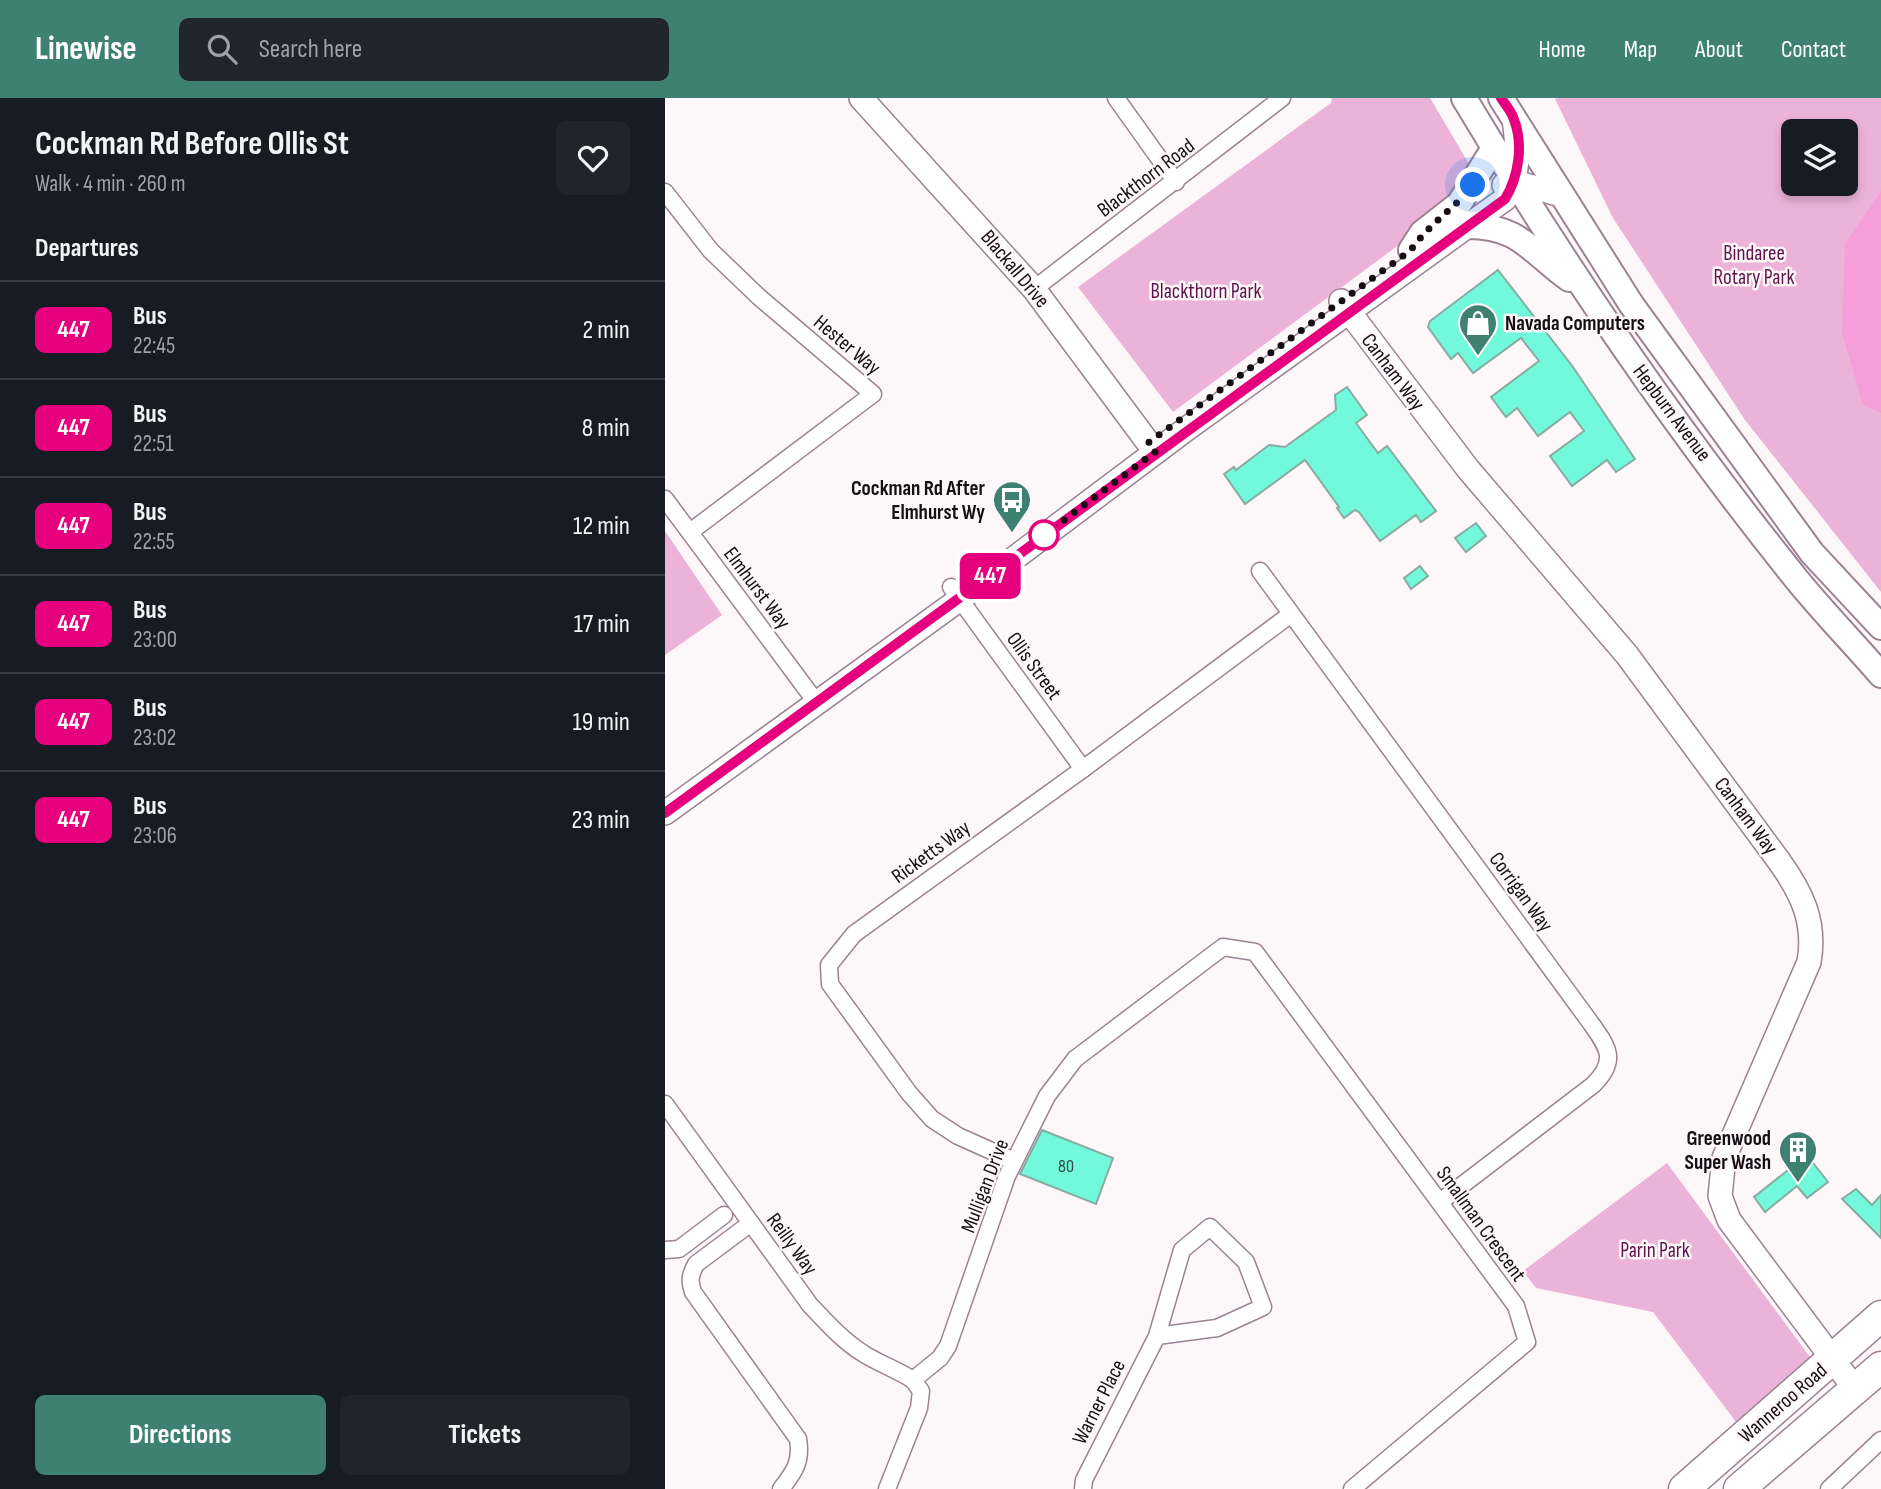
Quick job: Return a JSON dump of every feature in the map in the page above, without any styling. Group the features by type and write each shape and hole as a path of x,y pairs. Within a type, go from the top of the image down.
{"highway":[{"name":"Wanneroo Road","path":"1684,1489 1881,1316"},
{"name":"Wanneroo Road","path":"1739,1489 1868,1378"}],"main road":[{"name":"Blackall Drive","path":"861,98 1038,285"},
{"name":"Blackall Drive","path":"879,98 1038,285 1158,443"},
{"name":"Hepburn Avenue","path":"1464,98 1584,290 1635,364 1790,572 1881,675"},
{"name":"Hepburn Avenue","path":"1508,108 1631,304 1812,554 1881,627"},
{"path":"665,813 813,697 1350,302 1505,199 1515,182 1520,157 1508,108"},
{"path":"1411,250 1422,233 1459,204 1494,148"},
{"path":"1350,302 1411,250 1496,187 1515,182 1561,195"},
{"path":"1468,226 1493,226 1511,233 1584,290"},
{"name":"Canham Way","path":"1350,302 1468,469 1627,654 1779,861 1800,894 1812,935 1809,962 1724,1158 1720,1196 1729,1220 1839,1353 1868,1378"},
{"path":"665,796 813,697"}],"street":[{"path":"1116,98 1176,182"},
{"name":"Blackthorn Road","path":"1038,285 1283,98"},
{"name":"Hester Way","path":"665,192 721,261 759,298 873,394 689,532"},
{"name":"Elmhurst Way","path":"665,499 813,697"},
{"name":"Corrigan Way","path":"1260,572 1608,1050 1607,1069 1593,1084 1440,1202"},
{"name":"Ollis Street","path":"956,593 1083,769"},
{"name":"Ricketts Way","path":"1014,1161 958,1136 932,1119 909,1093 830,984 829,965 854,933 1083,769 1291,614"},
{"name":"Mulligan Drive","path":"913,1380 940,1358 948,1346 1014,1161 1047,1096 1075,1059 1223,947 1255,952"},
{"name":"Smallman Crescent","path":"1255,952 1516,1306 1527,1342 1352,1489"},
{"name":"Reilly Way","path":"665,1104 810,1305 833,1330 865,1355 913,1380"},
{"path":"665,1251 679,1249 724,1215"},
{"path":"751,1223 696,1264 691,1273 690,1284 798,1439 801,1455 797,1467 781,1489"},
{"name":"Warner Place","path":"1083,1489 1084,1480 1157,1336 1182,1250 1210,1227 1246,1262 1263,1307 1217,1328 1157,1336"},
{"path":"887,1489 919,1408 921,1391 913,1380"},
{"path":"1829,1489 1881,1440"}],"green space":[{"name":"Blackthorn Park","path":"1332,98 1430,98 1481,184 1173,412 1078,287 1331,103"},
{"name":"Bindaree Rotary Park","path":"1881,98 1881,592 1745,420 1613,218 1555,99"},
{"path":"665,531 722,615 665,655"},
{"name":"Parin Park","path":"1667,1163 1810,1357 1736,1422 1653,1312 1536,1288 1523,1271"}],"shaded area":[{"path":"1881,191 1881,413 1863,405 1842,333 1845,244"}],"building":[{"path":"1498,270 1573,367 1635,459 1616,472 1607,460 1572,486 1550,456 1584,431 1570,412 1538,436 1517,408 1506,417 1491,397 1539,361 1521,338 1473,373 1458,353 1451,359 1428,327 1430,321"},
{"path":"1347,387 1367,415 1356,423 1378,453 1387,446 1436,511 1421,522 1416,515 1380,541 1359,512 1355,510 1344,518 1305,460 1245,504 1224,474 1234,467 1236,470 1269,445 1285,447 1336,410 1335,395"},
{"path":"1476,523 1486,536 1466,552 1455,538"},
{"path":"1420,566 1428,576 1411,589 1404,578"},
{"path":"1042,1130 1113,1158 1096,1204 1020,1174"},
{"name":"Greenwood Super Wash","path":"1807,1155 1828,1182 1807,1198 1797,1186 1765,1212 1754,1197"},
{"path":"1856,1189 1872,1205 1881,1195 1881,1238 1842,1199"}],"bus line":[{"name":"447","path":"665,813 960,599 1185,430 1505,199 1515,182 1520,157 1514,118 1501,98"}],"place":[{"name":"Navada Computers","path":"1478,357"},
{"name":"Cockman Rd After Elmhurst Wy","path":"1012,534"},
{"name":"Greenwood Super Wash","path":"1798,1184"}],"route":[{"path":"1044,535 1155,452 1148,443 1411,250 1422,233 1459,204 1473,185"}]}
